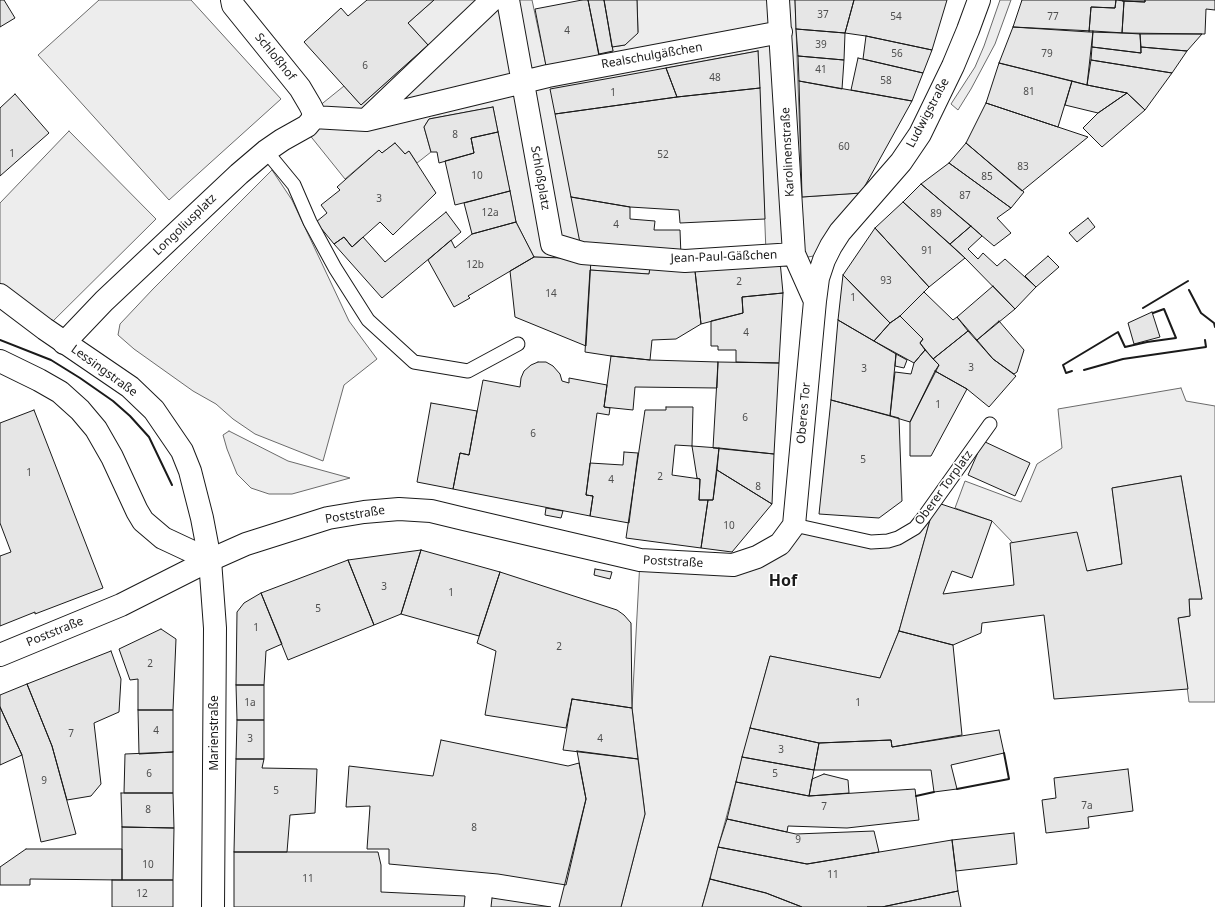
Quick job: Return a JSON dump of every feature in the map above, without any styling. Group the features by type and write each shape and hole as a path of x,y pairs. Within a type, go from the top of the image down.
{"street":[{"name":"Schloßhof","path":"232,0 233,4 300,88 310,104 314,117"},
{"path":"366,120 492,0"},
{"name":"Schloßplatz","path":"508,0 552,244 582,253"},
{"name":"Karolinenstraße","path":"778,0 794,254 815,301"},
{"name":"Ludwigstraße","path":"840,232 901,162 920,134 968,30 979,0"},
{"name":"Realschulgäßchen","path":"523,82 781,32"},
{"path":"314,117 366,120 523,82"},
{"name":"Longoliusplatz","path":"64,343 104,301 239,174 266,151 282,140 308,126 314,117"},
{"name":"Oberes Tor","path":"794,525 818,278 824,260 840,232"},
{"name":"Jean-Paul-Gäßchen","path":"582,253 685,261 794,254"},
{"name":"Lessingstraße","path":"0,295 64,343 130,387 154,410 182,452 190,471 202,518 210,560"},
{"path":"0,361 60,392 80,410 96,429 112,457 137,511 144,521 163,538 210,560"},
{"name":"Poststraße","path":"0,655 120,606 210,560 246,544 328,518 364,512 399,509 431,512 464,518 640,560 733,565 757,557 780,544 794,525"},
{"name":"Marienstraße","path":"210,560 215,647 213,907"}],"lane":[{"path":"266,151 294,185 310,222 335,268 368,320 414,362 468,371 518,344"},
{"name":"Oberer Torplatz","path":"794,525 871,542 888,541 898,538 915,528 990,424"}],"shaded area":[{"path":"99,0 191,0 281,99 169,200 38,55"},
{"path":"434,0 532,0 546,65 599,56 599,54 613,51 612,47 625,45 638,32 637,0 795,0 802,197 861,193 829,228 819,255 797,259 650,268 649,274 590,270 583,259 534,257 516,222 493,107 429,119 424,127 431,152 417,163 409,151 405,154 395,143 382,153 379,150 345,179 304,128 313,111 344,86 361,105 428,45 408,23","holes":["758,51 766,252 581,248 666,68"]},
{"path":"1000,0 1011,0 995,44 958,110 951,104 975,67"},
{"path":"69,131 156,219 45,329 0,295 0,203"},
{"path":"272,170 292,200 349,321 377,359 344,385 323,461 255,434 233,419 216,404 193,391 134,349 118,335 120,324"},
{"path":"1181,388 1186,401 1215,406 1215,702 1189,702 1178,618 1190,616 1189,599 1202,599 1181,476 1112,488 1122,564 1087,571 1014,544 992,521 955,508 965,481 1021,502 1037,464 1062,448 1058,409"},
{"path":"229,431 288,461 350,478 292,494 269,494 251,488 237,474 227,449 223,435"},
{"path":"935,502 899,631 880,678 770,656 702,907 621,907 645,814 632,708 640,560 733,565 794,525 871,542 898,538"}],"building":[{"path":"0,0 4,0 15,18 0,27"},
{"path":"367,0 434,0 408,23 428,45 361,105 304,42 341,8 348,16"},
{"path":"588,0 599,56 546,66 535,9"},
{"path":"588,0 604,0 613,51 599,54"},
{"path":"604,0 637,0 638,33 625,45 612,47"},
{"path":"795,0 854,0 845,33 796,29"},
{"path":"854,0 947,0 932,50 845,33"},
{"path":"1022,0 1116,0 1115,8 1091,7 1089,32 1013,27"},
{"path":"1116,0 1124,1 1122,33 1089,32 1091,7 1115,8"},
{"path":"1145,0 1145,2 1122,1"},
{"path":"1145,0 1215,0 1215,10 1206,9 1205,34 1122,33 1124,1 1145,2"},
{"path":"1013,27 1093,31 1087,85 999,63"},
{"path":"796,29 845,33 844,60 798,56"},
{"path":"1093,31 1140,34 1141,53 1092,47"},
{"path":"1140,34 1202,34 1187,51 1141,47"},
{"path":"866,36 932,50 923,73 863,59"},
{"path":"1092,47 1141,53 1141,47 1187,51 1172,73 1091,60"},
{"path":"758,51 760,88 677,97 666,68"},
{"path":"798,56 844,60 842,89 799,81"},
{"path":"858,58 923,73 912,101 851,90"},
{"path":"1091,60 1172,73 1145,110 1127,93 1087,85"},
{"path":"999,63 1072,81 1058,127 986,103"},
{"path":"666,68 677,97 555,114 550,89"},
{"path":"799,81 912,101 861,193 802,197"},
{"path":"1072,81 1127,93 1098,113 1065,105"},
{"path":"760,88 765,219 680,223 679,210 630,207 571,197 555,114 677,97"},
{"path":"1127,93 1145,110 1102,147 1083,128 1098,113"},
{"path":"15,94 49,133 0,176 0,108"},
{"path":"986,103 1088,137 1022,191 966,143"},
{"path":"493,107 498,132 471,138 474,153 439,163 437,152 431,152 424,127 429,119"},
{"path":"498,132 510,191 455,205 445,161 474,153 471,138"},
{"path":"395,143 405,154 409,151 436,193 393,235 380,222 352,247 344,237 334,244 316,222 327,213 321,205 340,190 337,187 379,150 382,153"},
{"path":"966,143 1024,192 1011,208 949,163"},
{"path":"949,163 1011,208 997,218 1011,233 994,246 921,184"},
{"path":"921,184 971,226 950,244 903,202"},
{"path":"510,191 516,222 472,234 464,203"},
{"path":"571,197 630,207 630,219 655,221 654,230 680,230 681,256 581,248"},
{"path":"903,202 965,258 929,287 875,228"},
{"path":"446,212 461,232 382,298 334,244 344,237 352,247 363,237 385,262"},
{"path":"1088,218 1095,227 1077,242 1069,233"},
{"path":"516,222 534,257 468,296 470,298 454,307 428,260 451,240 455,248 472,234"},
{"path":"971,226 982,236 968,249 978,259 983,253 997,266 1005,259 1036,287 1015,309 950,244"},
{"path":"875,228 929,287 900,316 890,323 843,275"},
{"path":"1048,256 1059,267 1036,287 1025,276"},
{"path":"534,257 591,259 586,346 515,317 510,271"},
{"path":"780,261 783,293 742,297 743,313 701,324 695,271"},
{"path":"650,268 695,271 701,324 676,339 652,340 650,360 585,352 590,270 649,274"},
{"path":"843,275 890,323 874,341 838,320"},
{"path":"993,286 1015,309 977,340 957,317"},
{"path":"924,292 953,320 957,317 968,331 933,359 920,343 923,339 900,316"},
{"path":"783,293 779,363 736,362 736,350 718,350 718,346 711,346 711,321 743,313 742,297"},
{"path":"1152,312 1160,337 1134,344 1128,323"},
{"path":"900,316 923,339 920,343 925,350 914,363 874,341 890,323"},
{"path":"838,320 896,354 890,416 831,400"},
{"path":"999,321 1024,350 1017,372 1014,374 993,359 977,340"},
{"path":"968,331 993,359 1016,376 989,407 967,389 935,371 939,365 933,359"},
{"path":"925,350 939,365 910,422 890,416 895,372 911,374 914,363"},
{"path":"896,354 907,360 904,368 895,366"},
{"path":"611,356 650,360 718,362 717,388 635,387 633,410 604,407"},
{"path":"538,362 546,362 553,366 560,374 562,381 569,383 569,378 607,385 604,407 610,408 609,415 597,413 586,495 593,496 590,516 453,489 460,453 469,455 483,380 520,387 521,378 524,371 531,365"},
{"path":"718,362 779,363 774,454 713,448"},
{"path":"935,371 967,389 931,456 910,456 910,422"},
{"path":"831,400 899,418 902,501 879,518 819,514"},
{"path":"431,403 477,411 469,455 460,453 453,489 417,482"},
{"path":"666,407 693,407 692,446 675,445 672,475 700,479 699,500 708,500 701,548 626,538 645,410 666,410"},
{"path":"34,410 103,588 0,626 0,556 11,552 0,523 0,423"},
{"path":"983,441 1030,463 1015,496 968,475"},
{"path":"692,446 719,448 713,500 699,500 700,479 697,478"},
{"path":"719,448 774,454 772,504 717,470"},
{"path":"624,452 638,453 629,523 590,516 593,496 586,495 590,463 623,465"},
{"path":"717,470 772,504 732,552 701,548 708,500 713,500"},
{"path":"1181,476 1202,599 1189,599 1190,616 1178,618 1188,689 1054,699 1044,615 982,623 981,633 953,645 899,631 935,502 992,521 972,578 952,571 943,594 1014,585 1010,543 1077,532 1087,571 1122,564 1112,488"},
{"path":"546,508 563,511 561,518 545,515"},
{"path":"421,550 500,572 479,636 401,614"},
{"path":"421,550 401,614 374,625 348,560"},
{"path":"348,560 374,625 288,660 261,593"},
{"path":"595,569 612,572 610,579 594,575"},
{"path":"500,572 617,610 624,615 631,623 632,708 572,699 566,728 485,715 496,651 477,643"},
{"path":"261,593 282,644 266,651 264,685 236,685 237,612 244,603"},
{"path":"161,629 176,639 173,710 138,710 138,679 130,680 119,649"},
{"path":"899,631 953,645 962,735 892,747 891,740 819,743 750,728 770,656 880,678"},
{"path":"111,651 121,679 119,712 94,723 101,784 91,796 67,800 52,746 27,684"},
{"path":"27,684 52,746 76,834 41,842 22,755 0,707 0,695"},
{"path":"236,685 264,685 264,720 237,720"},
{"path":"572,699 632,708 638,759 563,750"},
{"path":"0,707 22,755 0,765"},
{"path":"138,710 173,710 173,752 139,754"},
{"path":"237,720 264,720 264,759 236,759"},
{"path":"750,728 819,743 814,770 742,757"},
{"path":"999,730 1004,753 951,765 957,789 934,792 931,770 814,770 819,743 891,740 892,747"},
{"path":"441,740 568,766 579,763 586,799 566,885 498,874 389,864 389,849 367,849 370,806 346,807 349,766 433,776"},
{"path":"577,751 638,759 645,814 621,907 559,907 586,799"},
{"path":"173,752 173,793 124,793 125,754"},
{"path":"742,757 814,770 809,796 736,782"},
{"path":"236,759 264,759 262,768 317,769 315,813 290,815 287,852 234,852"},
{"path":"1128,769 1133,811 1088,817 1089,828 1046,833 1042,800 1056,798 1054,778"},
{"path":"824,774 848,780 849,793 809,796 812,779"},
{"path":"736,782 809,796 915,789 919,820 847,828 788,826 787,832 727,819"},
{"path":"121,793 173,793 174,828 122,827"},
{"path":"727,819 796,834 874,831 879,852 807,864 718,847"},
{"path":"122,827 174,828 173,880 122,880"},
{"path":"1014,833 1017,864 956,871 952,840"},
{"path":"952,840 958,891 882,907 802,907 766,893 710,879 718,847 807,864"},
{"path":"26,849 122,849 122,880 30,879 30,885 0,885 0,867"},
{"path":"234,852 378,852 381,865 381,892 465,896 464,907 234,907"},
{"path":"710,879 766,893 802,907 702,907"},
{"path":"112,880 173,880 173,907 112,907"},
{"path":"958,891 961,907 882,907"},
{"path":"492,898 551,907 491,907"}],"wall":[{"path":"1143,308 1188,281"},
{"path":"1189,290 1201,313 1214,323 1215,327"},
{"path":"1072,371 1066,373 1063,365 1118,332 1125,347 1176,338 1164,309 1153,313"},
{"path":"0,340 51,360 113,401 130,416 149,437 172,485"},
{"path":"1084,370 1123,359 1206,347 1205,340"},
{"path":"957,789 1009,779 1004,753"},
{"path":"916,796 934,792"}],"district":[{"name":"Hof","path":"783,581"}]}
